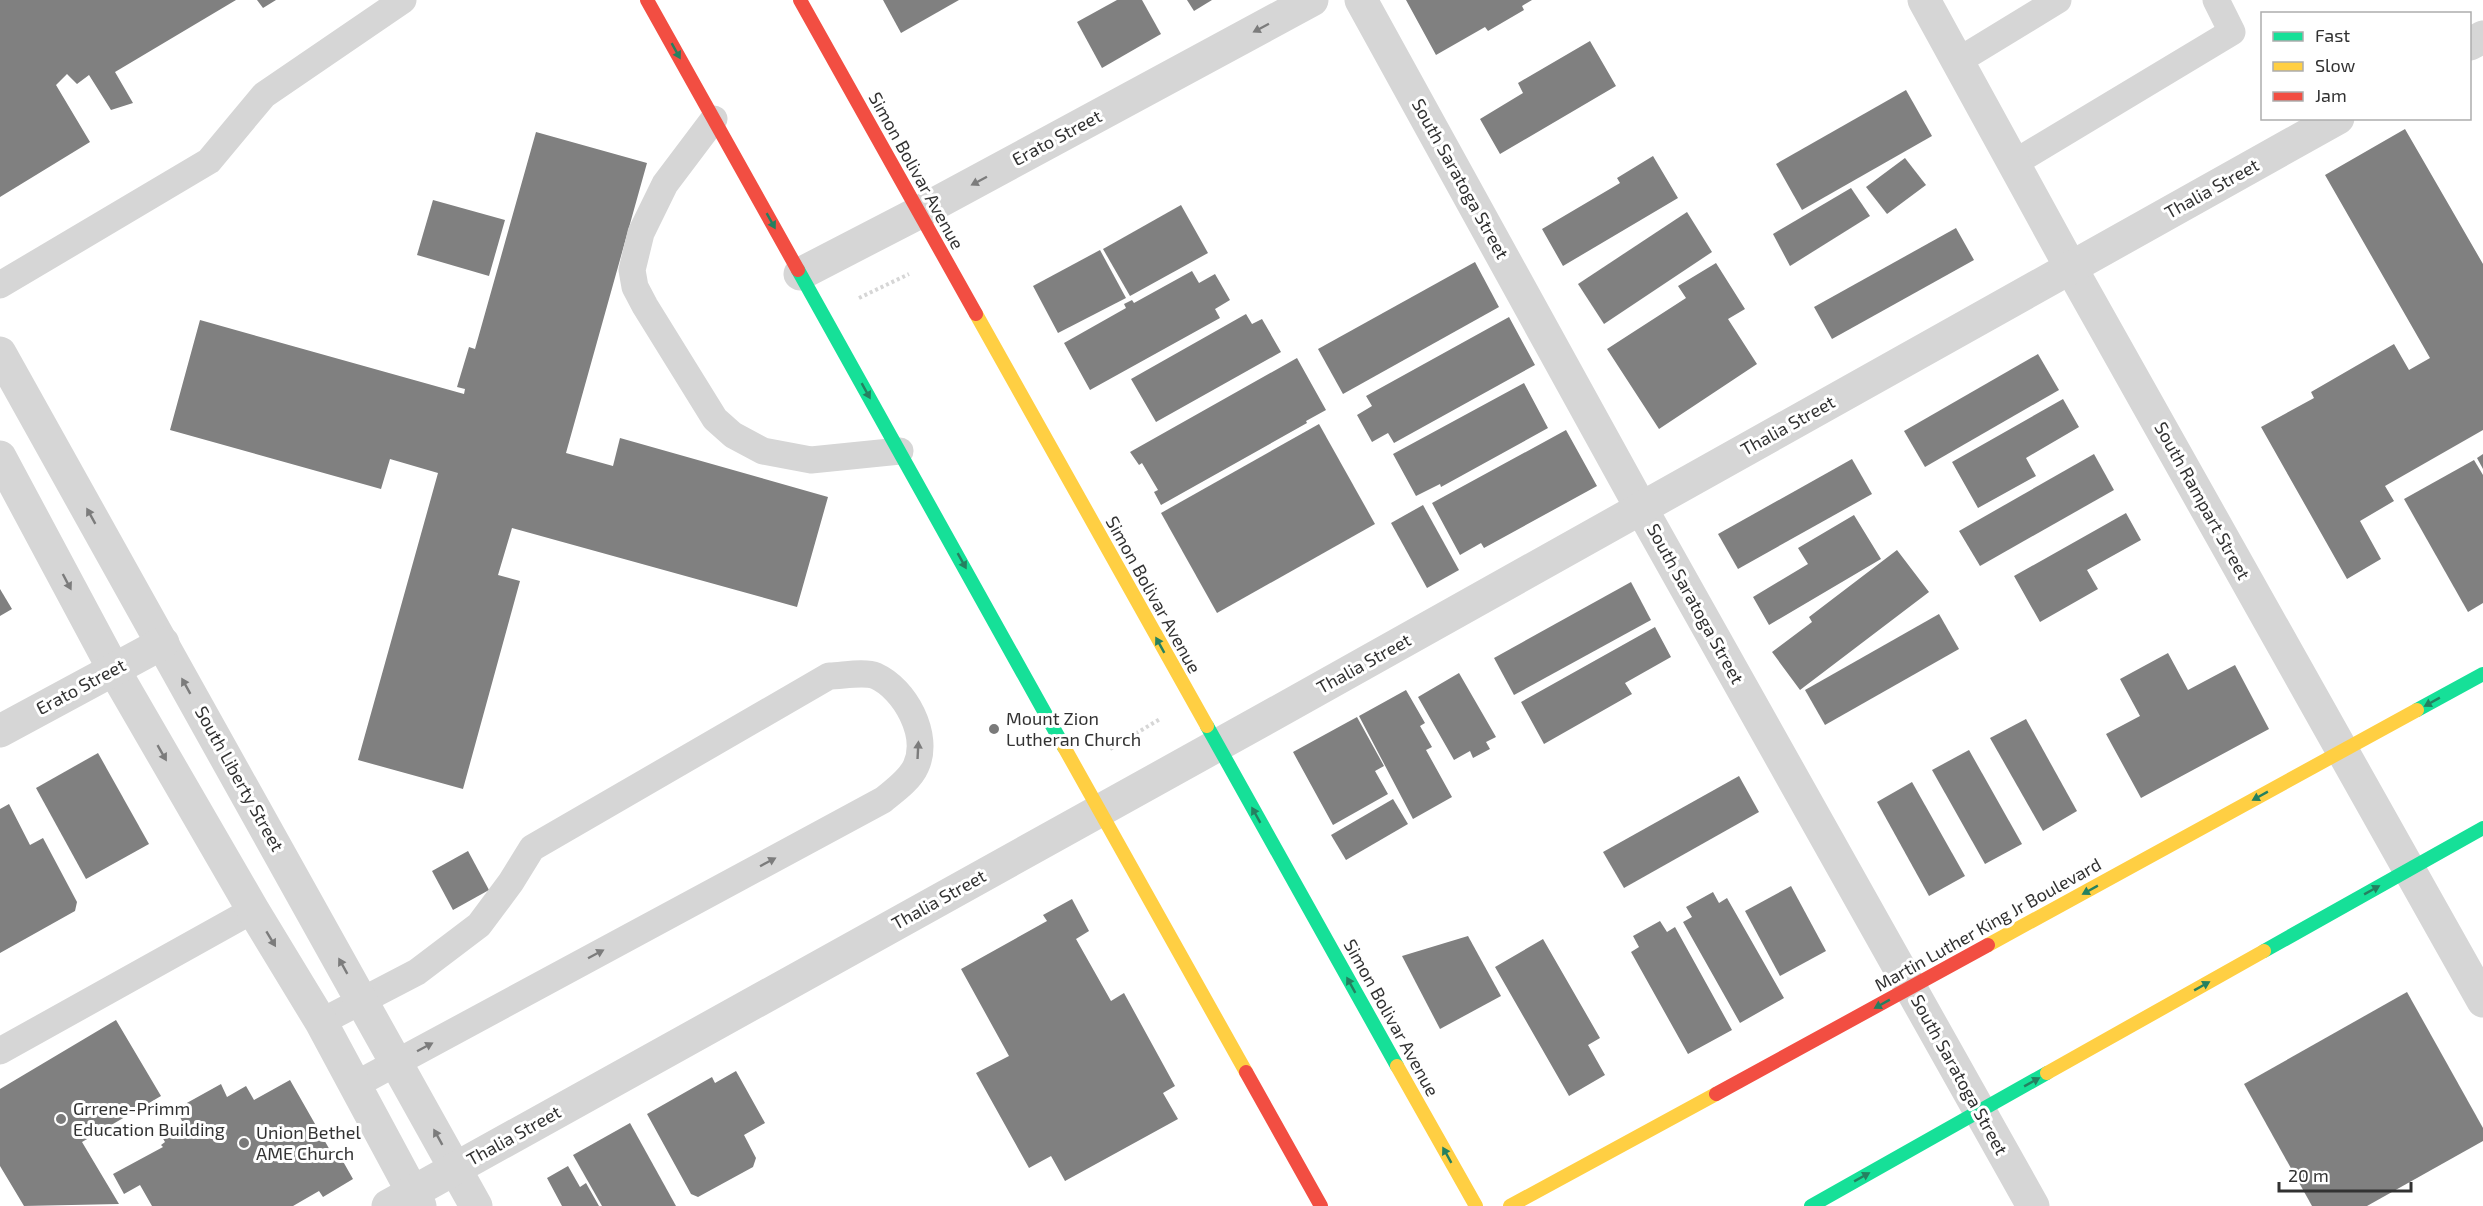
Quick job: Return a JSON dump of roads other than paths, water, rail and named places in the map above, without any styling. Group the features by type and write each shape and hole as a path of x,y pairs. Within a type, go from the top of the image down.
{"street":[{"path":"647,0 1101,808 1321,1206"},
{"name":"Simon Bolivar Avenue","path":"800,0 1476,1206"},
{"name":"Erato Street","path":"800,274 918,213 1312,0"},
{"name":"South Saratoga Street","path":"1361,0 1641,508 2033,1206"},
{"name":"South Rampart Street","path":"1924,0 2071,268 2483,1001"},
{"name":"Thalia Street","path":"407,1201 456,1169 2334,120"},
{"name":"South Liberty Street","path":"0,353 476,1206"},
{"path":"0,457 114,670 253,910 321,1022 355,1085 407,1201"},
{"name":"Erato Street","path":"0,731 163,644"},
{"name":"Martin Luther King Jr Boulevard","path":"1510,1206 2483,674"},
{"path":"1811,1206 2483,828"}],"lane":[{"path":"0,285 209,161 264,95 403,0"},
{"path":"1958,62 2058,0"},
{"path":"2014,163 2232,32 2216,0"},
{"path":"714,119 665,184 641,232 632,270 635,287 645,306 715,419 733,435 763,451 811,460 900,451"},
{"path":"321,1022 417,972 479,925 532,848 829,676 874,675 897,688 914,717 920,748 916,767 900,786 883,800 355,1085"},
{"path":"0,1051 253,910"}],"place":[{"name":"Mount Zion Lutheran Church","path":"994,729"},
{"name":"Grrene-Primm Education Building","path":"61,1119"},
{"name":"Union Bethel AME Church","path":"244,1143"}]}
